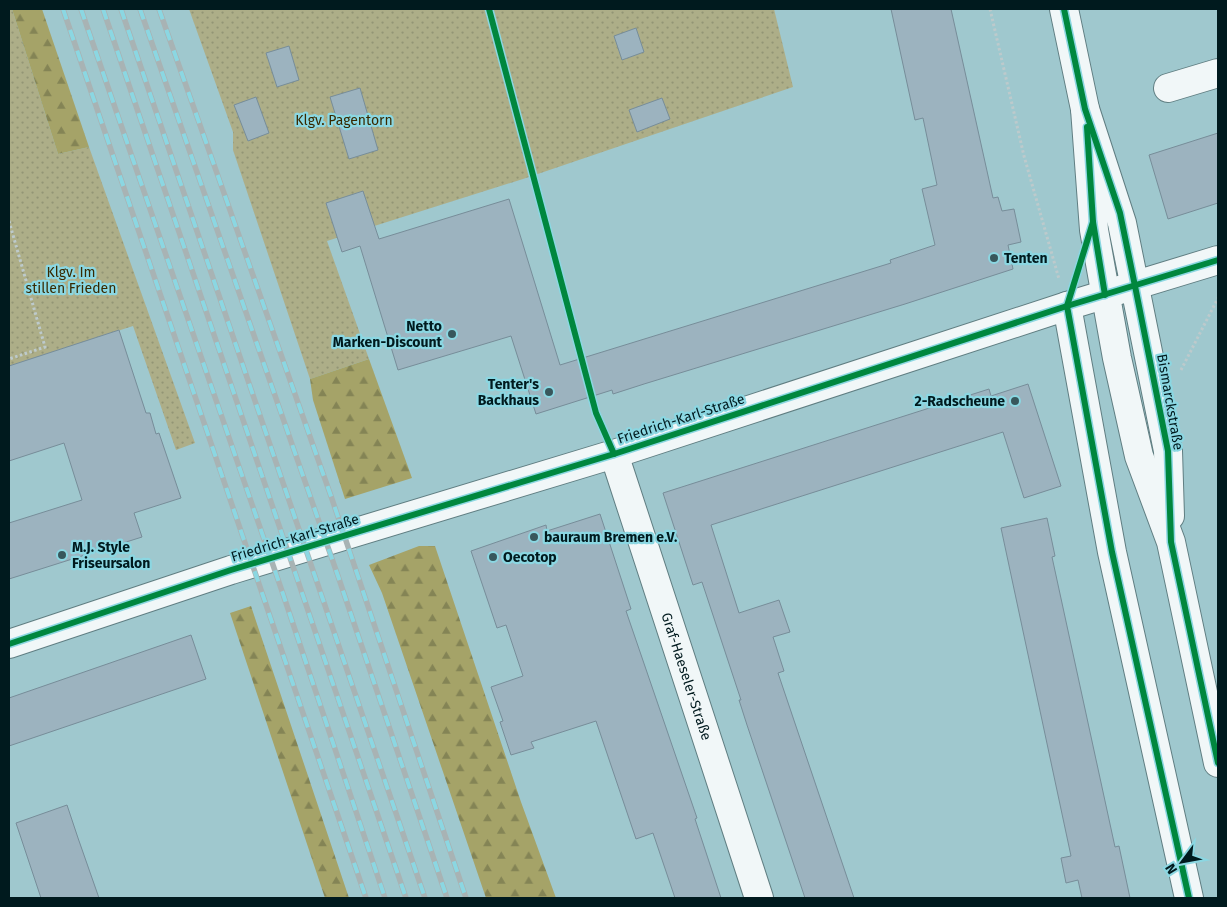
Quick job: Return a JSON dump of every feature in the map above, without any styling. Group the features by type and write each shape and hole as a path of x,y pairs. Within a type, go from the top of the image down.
{"street":[{"name":"Bismarckstraße","path":"1064,9 1086,109 1120,213 1135,286 1168,451 1172,542"},
{"path":"1168,88 1218,73"},
{"name":"Bismarckstraße","path":"1086,109 1093,222 1117,358 1140,456 1172,542 1218,763"},
{"name":"Friedrich-Karl-Straße","path":"9,644 231,570 1069,317 1105,295 1218,260"},
{"path":"1069,317 1112,552 1189,898"},
{"name":"Graf-Haeseler-Straße","path":"614,454 759,898"}],"path":[{"path":"990,9 1024,156 1069,317"},
{"path":"9,221 44,347 9,359"},
{"path":"1160,410 1218,298"}],"green space":[{"name":"Klgv. Im stillen Frieden","path":"9,9 12,9 58,154 89,147 195,443 176,450 133,326 9,366"},
{"path":"12,9 42,9 89,147 58,154"},
{"name":"Klgv. Pagentorn","path":"189,9 774,9 793,87 523,179 327,241 369,359 310,379 233,150 233,132"},
{"path":"369,359 412,478 345,499 313,400 310,379"},
{"path":"419,546 435,546 521,802 556,898 486,898 382,593 369,565"},
{"path":"251,606 349,898 325,898 230,613"}],"building":[{"path":"891,9 951,9 993,198 998,197 1002,211 1014,209 1021,242 1008,245 1013,269 613,394 612,390 536,414 511,336 398,370 360,246 342,252 326,203 363,191 379,239 509,199 560,365 891,263 890,260 935,245 922,189 937,185 923,118 915,120"},
{"path":"636,28 644,52 622,60 614,36"},
{"path":"289,46 299,80 277,87 266,53"},
{"path":"360,88 378,150 349,159 330,97"},
{"path":"256,97 269,133 248,141 234,105"},
{"path":"662,98 670,119 637,132 629,110"},
{"path":"1218,133 1218,203 1168,219 1149,155"},
{"path":"119,330 146,413 150,413 156,434 159,433 181,498 134,513 142,537 9,579 9,523 82,500 64,443 9,461 9,366"},
{"path":"1028,384 1061,486 1024,498 1003,432 711,525 739,613 779,600 790,632 773,637 784,671 778,673 854,898 805,898 747,725 739,700 741,700 702,582 693,585 663,493 989,389 991,396"},
{"path":"600,514 631,609 626,611 697,818 695,819 721,898 675,898 653,833 636,839 596,721 531,742 534,748 511,755 500,722 503,721 491,687 523,676 506,625 497,628 471,551 546,525 547,531"},
{"path":"1047,518 1055,556 1052,557 1115,847 1119,846 1130,898 1082,898 1078,880 1066,883 1061,858 1071,856 1001,528"},
{"path":"191,635 206,679 9,746 9,698"},
{"path":"67,805 99,898 41,898 16,823"}],"railway":[{"path":"63,9 366,898"},
{"path":"81,9 283,594 385,898"},
{"path":"103,9 406,898"},
{"path":"121,9 425,898"},
{"path":"140,9 338,576 447,898"},
{"path":"159,9 332,499 466,898"}],"cycle path":[{"path":"489,9 596,413 614,454"},
{"path":"1064,9 1085,109 1120,213 1135,286 1168,451 1171,542 1218,763"},
{"path":"1087,127 1093,222 1105,295"},
{"path":"1093,222 1067,306 1112,552 1189,898"},
{"path":"9,644 231,570 614,454 1067,306 1218,260"}],"place":[{"name":"Tenten","path":"994,258"},
{"name":"Netto Marken-Discount","path":"452,334"},
{"name":"Tenter's Backhaus","path":"549,392"},
{"name":"2-Radscheune","path":"1015,401"},
{"name":"bauraum Bremen e.V.","path":"534,537"},
{"name":"M.J. Style Friseursalon","path":"62,555"},
{"name":"Oecotop","path":"493,557"}]}
